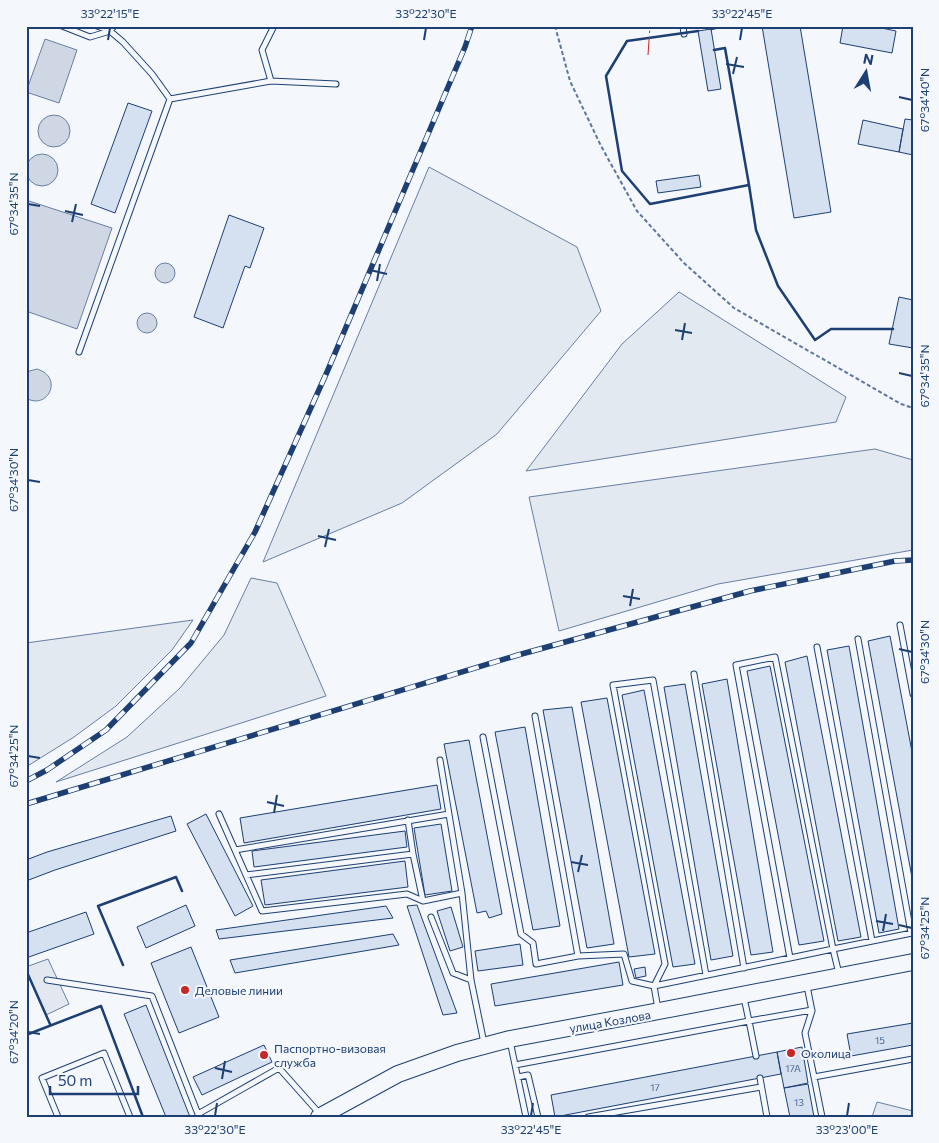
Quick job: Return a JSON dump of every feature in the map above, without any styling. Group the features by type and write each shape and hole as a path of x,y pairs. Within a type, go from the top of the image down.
{"main road":[{"name":"улица Козлова","path":"320,1116 398,1074 456,1054 510,1039 913,962"}],"lane":[{"path":"62,26 90,37 110,31 114,26"},
{"path":"97,26 110,31 124,42 152,74 170,99"},
{"path":"271,81 262,50 274,26"},
{"path":"683,26 684,34"},
{"path":"170,99 271,81 336,84"},
{"path":"79,352 170,99"},
{"path":"900,625 913,694"},
{"path":"483,737 521,934 533,943 536,964 578,956 624,954 632,981 654,986 912,933 858,639"},
{"path":"817,647 872,941"},
{"path":"790,958 736,665 775,657 839,977"},
{"path":"694,674 744,968"},
{"path":"659,1012 654,986 665,964 613,685 653,680 706,976"},
{"path":"535,716 578,956"},
{"path":"440,760 462,893 471,980 484,1046"},
{"path":"219,814 262,911 406,894 423,901 462,893"},
{"path":"234,850 449,814"},
{"path":"408,820 423,901"},
{"path":"246,875 413,854"},
{"path":"431,917 453,974 471,980"},
{"path":"47,980 152,996 199,1116 279,1068 320,1116"},
{"path":"806,983 812,1011 805,1033 822,1117"},
{"path":"744,995 756,1056"},
{"path":"515,1066 749,1021 812,1011"},
{"path":"510,1039 526,1117"},
{"path":"58,1117 42,1078 104,1053 130,1117"},
{"path":"814,1077 913,1058"},
{"path":"518,1077 528,1075 538,1117"},
{"path":"760,1078 767,1117"},
{"path":"588,1117 762,1087"}],"path":[{"path":"555,26 570,81 601,146 637,211 684,263 734,308 901,404 913,408"}],"shaded area":[{"path":"45,39 77,50 59,103 26,92"},
{"path":"54,115 60,116 65,120 69,125 69,137 65,142 60,146 54,147 48,146 43,142 39,137 38,131 39,125 43,120 48,116"},
{"path":"42,154 48,155 53,159 57,164 57,176 53,181 48,185 42,186 36,185 31,181 27,176 26,170 27,164 31,159 36,155"},
{"path":"429,167 577,247 601,311 497,434 402,503 263,562"},
{"path":"26,200 112,228 77,329 26,311"},
{"path":"165,263 172,266 175,273 172,280 165,283 158,280 155,273 158,266"},
{"path":"679,292 846,397 836,422 526,471 622,344"},
{"path":"147,313 154,316 157,323 154,330 147,333 140,330 137,323 140,316"},
{"path":"37,369 45,373 50,379 51,385 46,397 34,401 26,398 26,372"},
{"path":"875,449 913,460 913,550 718,584 559,631 529,497"},
{"path":"251,578 277,583 326,696 56,782 127,737 180,688 224,635"},
{"path":"193,620 172,650 116,706 74,737 26,767 26,643"},
{"path":"48,959 69,1004 46,1015 26,967"},
{"path":"877,1102 913,1111 913,1117 872,1117"}],"building":[{"path":"762,26 800,26 831,212 794,218"},
{"path":"843,26 872,26 896,31 892,53 840,43"},
{"path":"711,29 721,89 708,91 698,31"},
{"path":"128,103 152,111 115,213 91,204"},
{"path":"905,119 913,120 913,155 899,152"},
{"path":"863,120 903,129 899,152 858,144"},
{"path":"699,175 701,187 658,193 656,181"},
{"path":"229,215 264,228 250,268 245,266 223,328 194,317"},
{"path":"899,297 913,300 913,348 889,344"},
{"path":"890,636 913,757 913,883 868,641"},
{"path":"849,646 899,929 879,933 827,650"},
{"path":"807,656 861,937 838,941 785,662"},
{"path":"770,666 824,941 799,945 747,671"},
{"path":"727,679 773,952 751,955 702,684"},
{"path":"685,684 733,956 711,960 664,687"},
{"path":"644,690 695,964 673,967 622,695"},
{"path":"607,698 655,954 629,957 581,702"},
{"path":"572,707 614,944 587,948 543,710"},
{"path":"525,727 560,926 533,930 495,732"},
{"path":"469,740 502,914 489,918 486,911 477,913 444,744"},
{"path":"437,785 441,809 244,843 240,818"},
{"path":"206,814 253,906 235,916 187,824"},
{"path":"171,816 176,831 26,881 26,860 47,852"},
{"path":"441,824 452,891 425,895 414,828"},
{"path":"405,831 407,847 254,867 252,851"},
{"path":"405,861 408,887 265,905 261,880"},
{"path":"186,905 195,926 146,948 137,927"},
{"path":"417,905 457,1013 443,1015 407,906"},
{"path":"386,906 393,918 219,939 216,930"},
{"path":"451,907 463,947 450,951 437,911"},
{"path":"86,912 94,934 26,958 26,933"},
{"path":"393,934 399,945 235,973 230,960"},
{"path":"520,944 523,965 478,971 475,951"},
{"name":"Деловые линии","path":"191,947 219,1017 179,1033 151,963"},
{"path":"619,962 623,985 495,1006 491,984"},
{"path":"645,967 646,976 636,978 634,969"},
{"path":"146,1005 190,1117 166,1117 124,1014"},
{"path":"913,1023 913,1045 851,1056 847,1034"},
{"path":"264,1045 272,1062 202,1095 193,1077"},
{"path":"802,1047 808,1083 784,1088 777,1052"},
{"path":"777,1052 781,1074 555,1117 551,1095"},
{"path":"808,1084 814,1117 790,1117 784,1088"}],"railway":[{"path":"26,781 47,770 106,730 191,643 255,532 327,372 465,47 472,26"},
{"path":"26,804 518,655 750,591 895,561 913,560"}],"wall":[{"path":"711,29 720,26"},
{"path":"698,31 627,41 606,76 622,171 650,204 749,185 725,48 714,50"},
{"path":"749,185 756,230 778,286 815,340 831,329 893,329"},
{"path":"123,965 98,906 176,877 182,891"},
{"path":"26,970 50,1024"},
{"path":"26,1035 101,1006 143,1117"}],"power":[{"path":"648,55 650,26"}],"place":[{"name":"Деловые линии","path":"185,990"},
{"name":"Околица","path":"791,1053"},
{"name":"Паспортно-визовая служба","path":"264,1055"}]}
